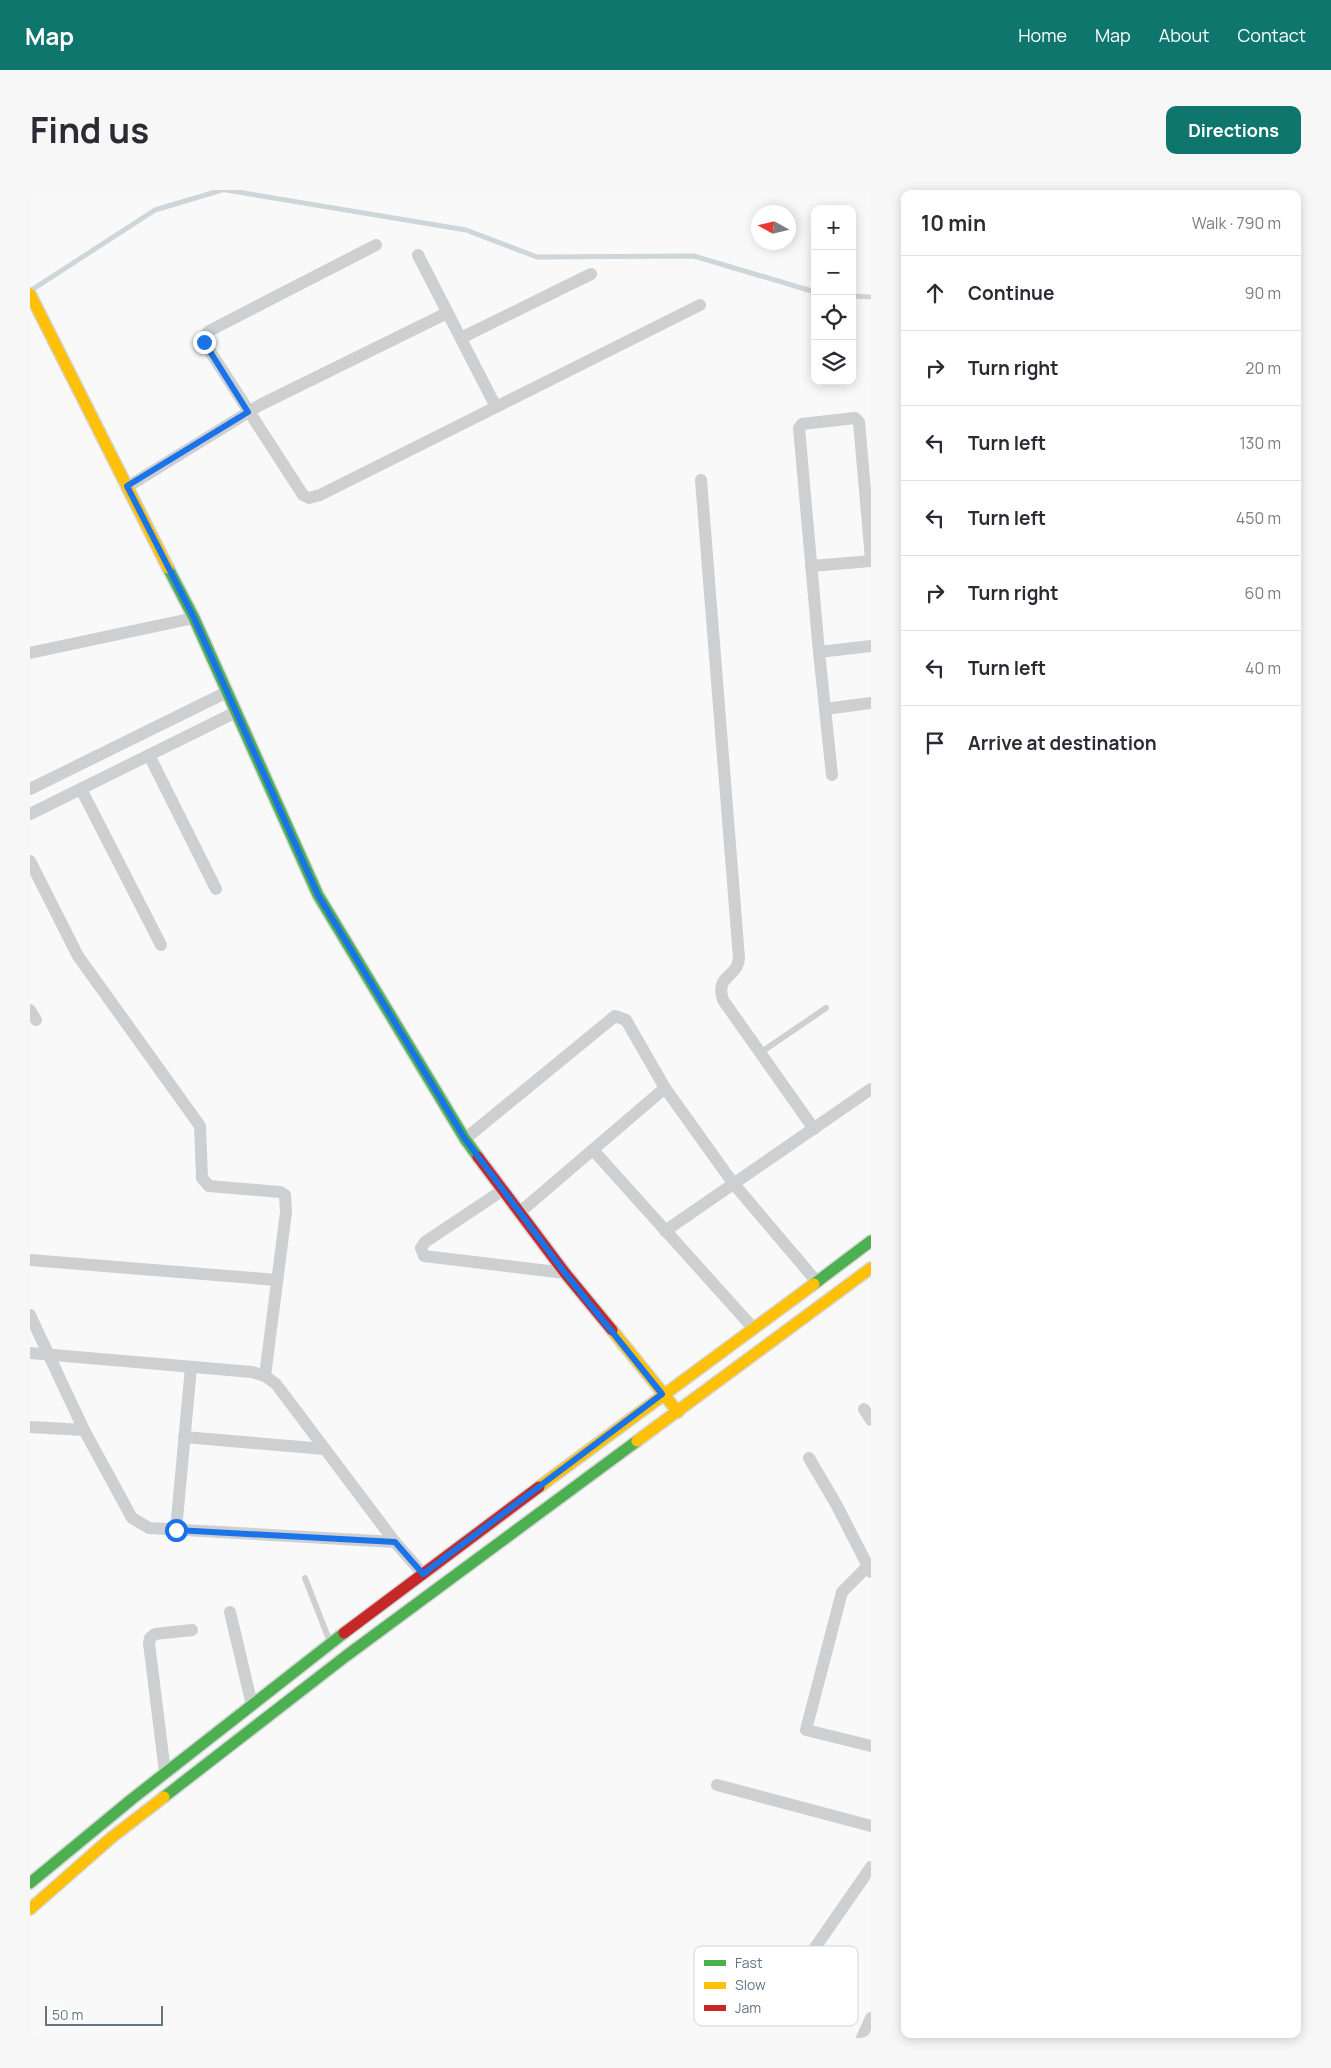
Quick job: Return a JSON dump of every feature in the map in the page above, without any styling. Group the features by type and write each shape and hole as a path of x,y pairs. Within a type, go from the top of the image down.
{"main road":[{"path":"30,294 196,623 318,895 465,1139 565,1273 678,1412"},
{"path":"30,1883 166,1772 423,1574 662,1394 754,1329 871,1241"},
{"path":"30,1909 111,1838 346,1656 871,1268"},
{"path":"101,1825 111,1838"}],"street":[{"path":"376,245 205,334 204,342 248,412 304,495 309,498 320,495 700,305"},
{"path":"418,255 496,407"},
{"path":"460,338 591,274"},
{"path":"127,486 248,412 447,313"},
{"path":"811,566 871,560 859,422 855,418 802,424 799,428 811,566 819,652 832,775"},
{"path":"701,480 739,958 736,969 723,980 720,990 723,1000 814,1129"},
{"path":"30,653 196,623"},
{"path":"819,652 871,646"},
{"path":"30,789 227,692"},
{"path":"825,709 871,703"},
{"path":"30,814 236,712"},
{"path":"149,755 216,889"},
{"path":"44,782 53,803"},
{"path":"81,788 161,945"},
{"path":"30,860 78,956 200,1126 202,1178 204,1183 209,1186 280,1192 285,1195 286,1212 265,1376"},
{"path":"465,1139 615,1016 626,1020 665,1088 733,1183 817,1282"},
{"path":"520,1212 665,1088"},
{"path":"665,1231 871,1089"},
{"path":"593,1150 754,1329"},
{"path":"503,1190 425,1242 421,1248 424,1256 565,1273"},
{"path":"30,1260 277,1280"},
{"path":"30,1315 46,1354 84,1430 132,1518 149,1528 395,1542"},
{"path":"30,1353 252,1372 265,1376 276,1384 395,1542 423,1574"},
{"path":"176,1530 191,1367"},
{"path":"864,1409 871,1420"},
{"path":"30,1427 84,1430"},
{"path":"184,1437 325,1449"},
{"path":"809,1458 839,1509 869,1570 842,1592 806,1730 871,1746"},
{"path":"230,1612 252,1705"},
{"path":"166,1772 149,1643 150,1638 154,1634 192,1630"},
{"path":"717,1785 871,1826"},
{"path":"816,1946 871,1867"},
{"path":"862,2038 871,2018"}],"lane":[{"path":"760,1053 826,1008"},
{"path":"305,1578 331,1645"}],"waterway":[{"path":"30,291 155,210 222,190"},
{"path":"226,190 466,230 537,257 694,256 811,291"},
{"path":"856,296 871,297"}],"traffic: fast":[{"path":"168,568 194,618 318,895 465,1139 478,1157"},
{"path":"814,1284 871,1241"},
{"path":"164,1797 346,1656 637,1441"},
{"path":"30,1883 132,1799 344,1633"}],"traffic: slow":[{"path":"30,294 168,568"},
{"path":"637,1441 871,1268"},
{"path":"539,1487 814,1284"},
{"path":"612,1330 678,1412"},
{"path":"30,1909 111,1838 164,1797"}],"traffic: jam":[{"path":"478,1157 565,1273 612,1330"},
{"path":"344,1633 539,1487"}],"route":[{"path":"176,1530 395,1542 423,1574 662,1394 565,1273 465,1139 318,895 194,618 127,486 248,412 204,342"}]}
